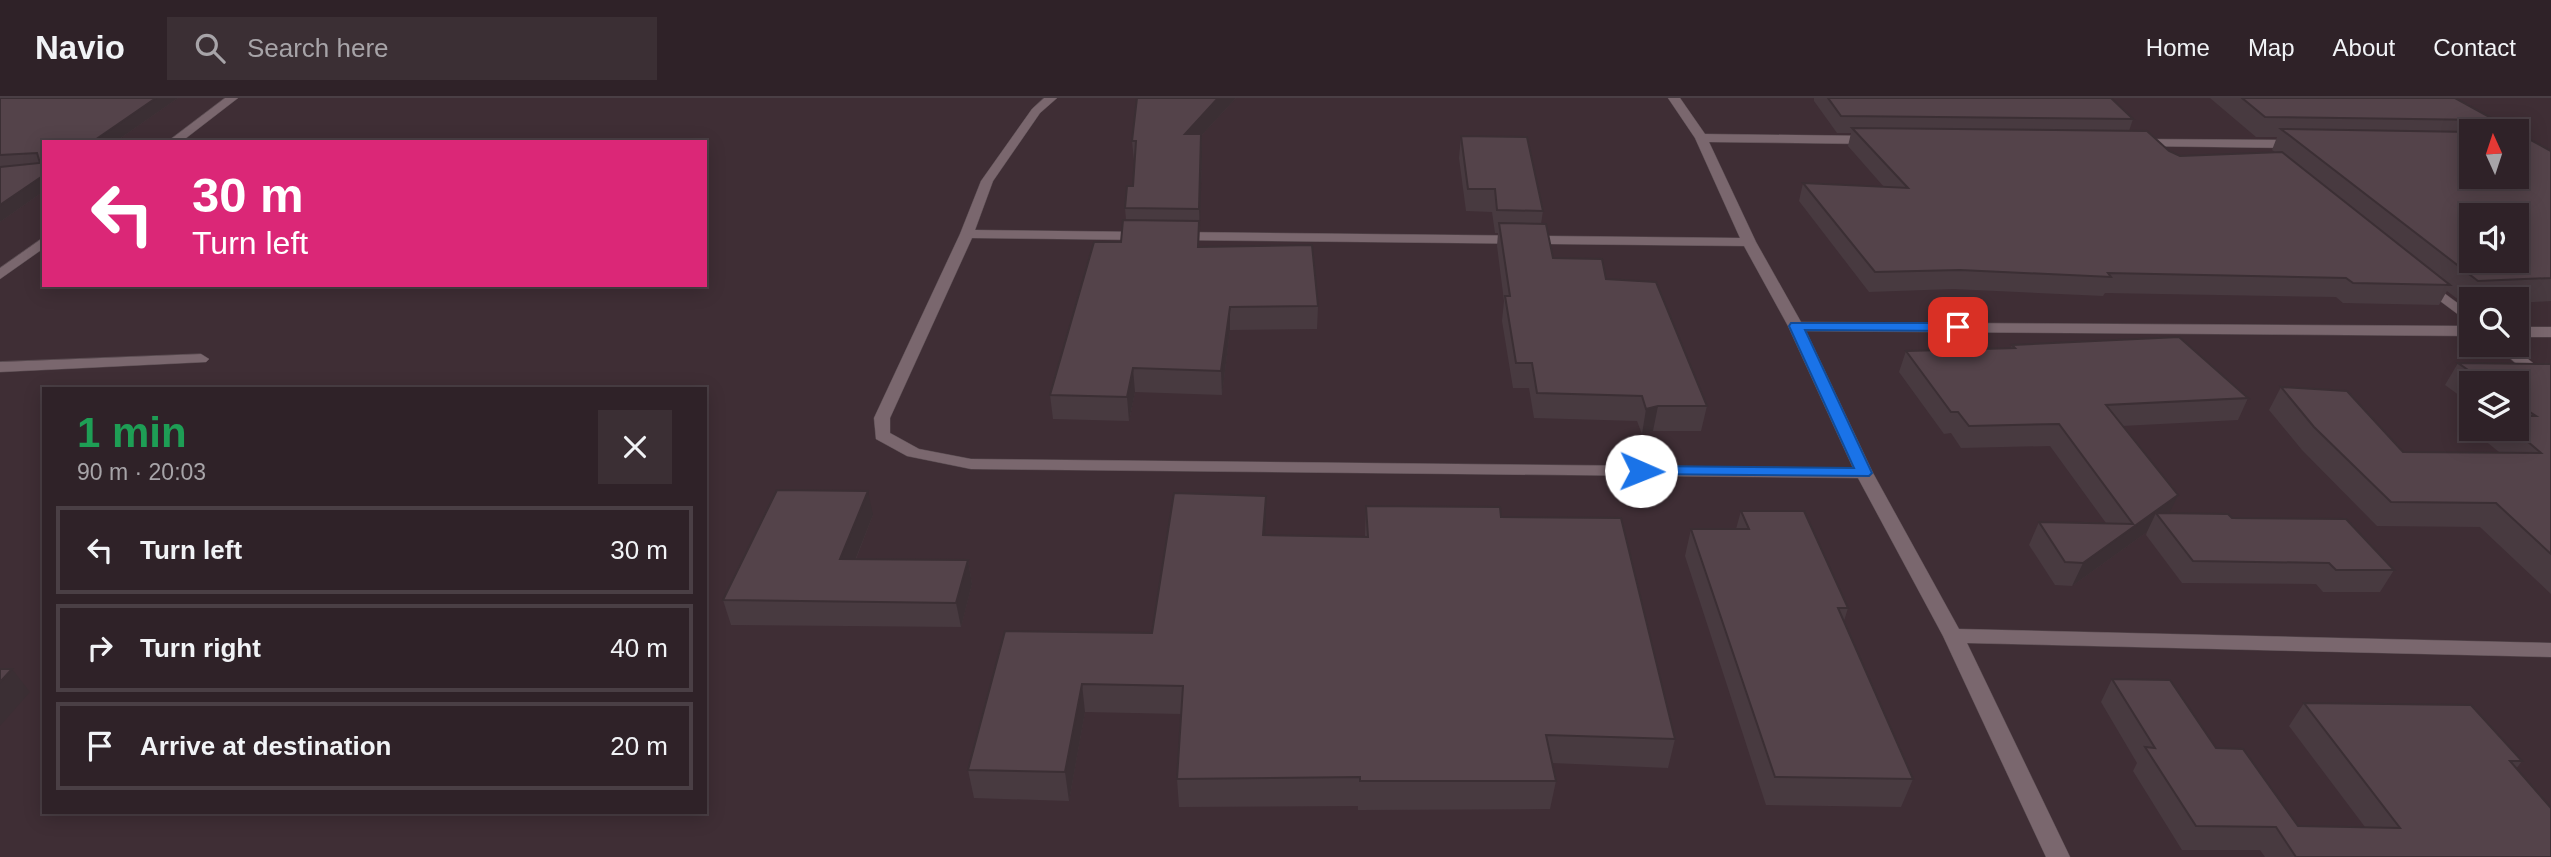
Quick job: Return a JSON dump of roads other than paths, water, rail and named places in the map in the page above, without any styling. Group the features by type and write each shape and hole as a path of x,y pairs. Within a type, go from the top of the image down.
{"street":[{"path":"176,140 232,98"},
{"path":"1051,98 1037,111 987,181 967,234 882,418 882,435 898,449 929,459 971,464 1864,473"},
{"path":"1674,98 1701,138 1749,242 1796,326 1864,473 1953,636 2058,857"},
{"path":"1701,138 1893,140"},
{"path":"2127,142 2305,144"},
{"path":"2250,144 2272,160"},
{"path":"967,234 1749,242"},
{"path":"0,275 42,243"},
{"path":"2418,278 2459,310"},
{"path":"1796,326 2459,331"},
{"path":"2529,332 2551,332"},
{"path":"2516,357 2551,386"},
{"path":"0,367 201,359"},
{"path":"1953,636 2551,650"}]}
